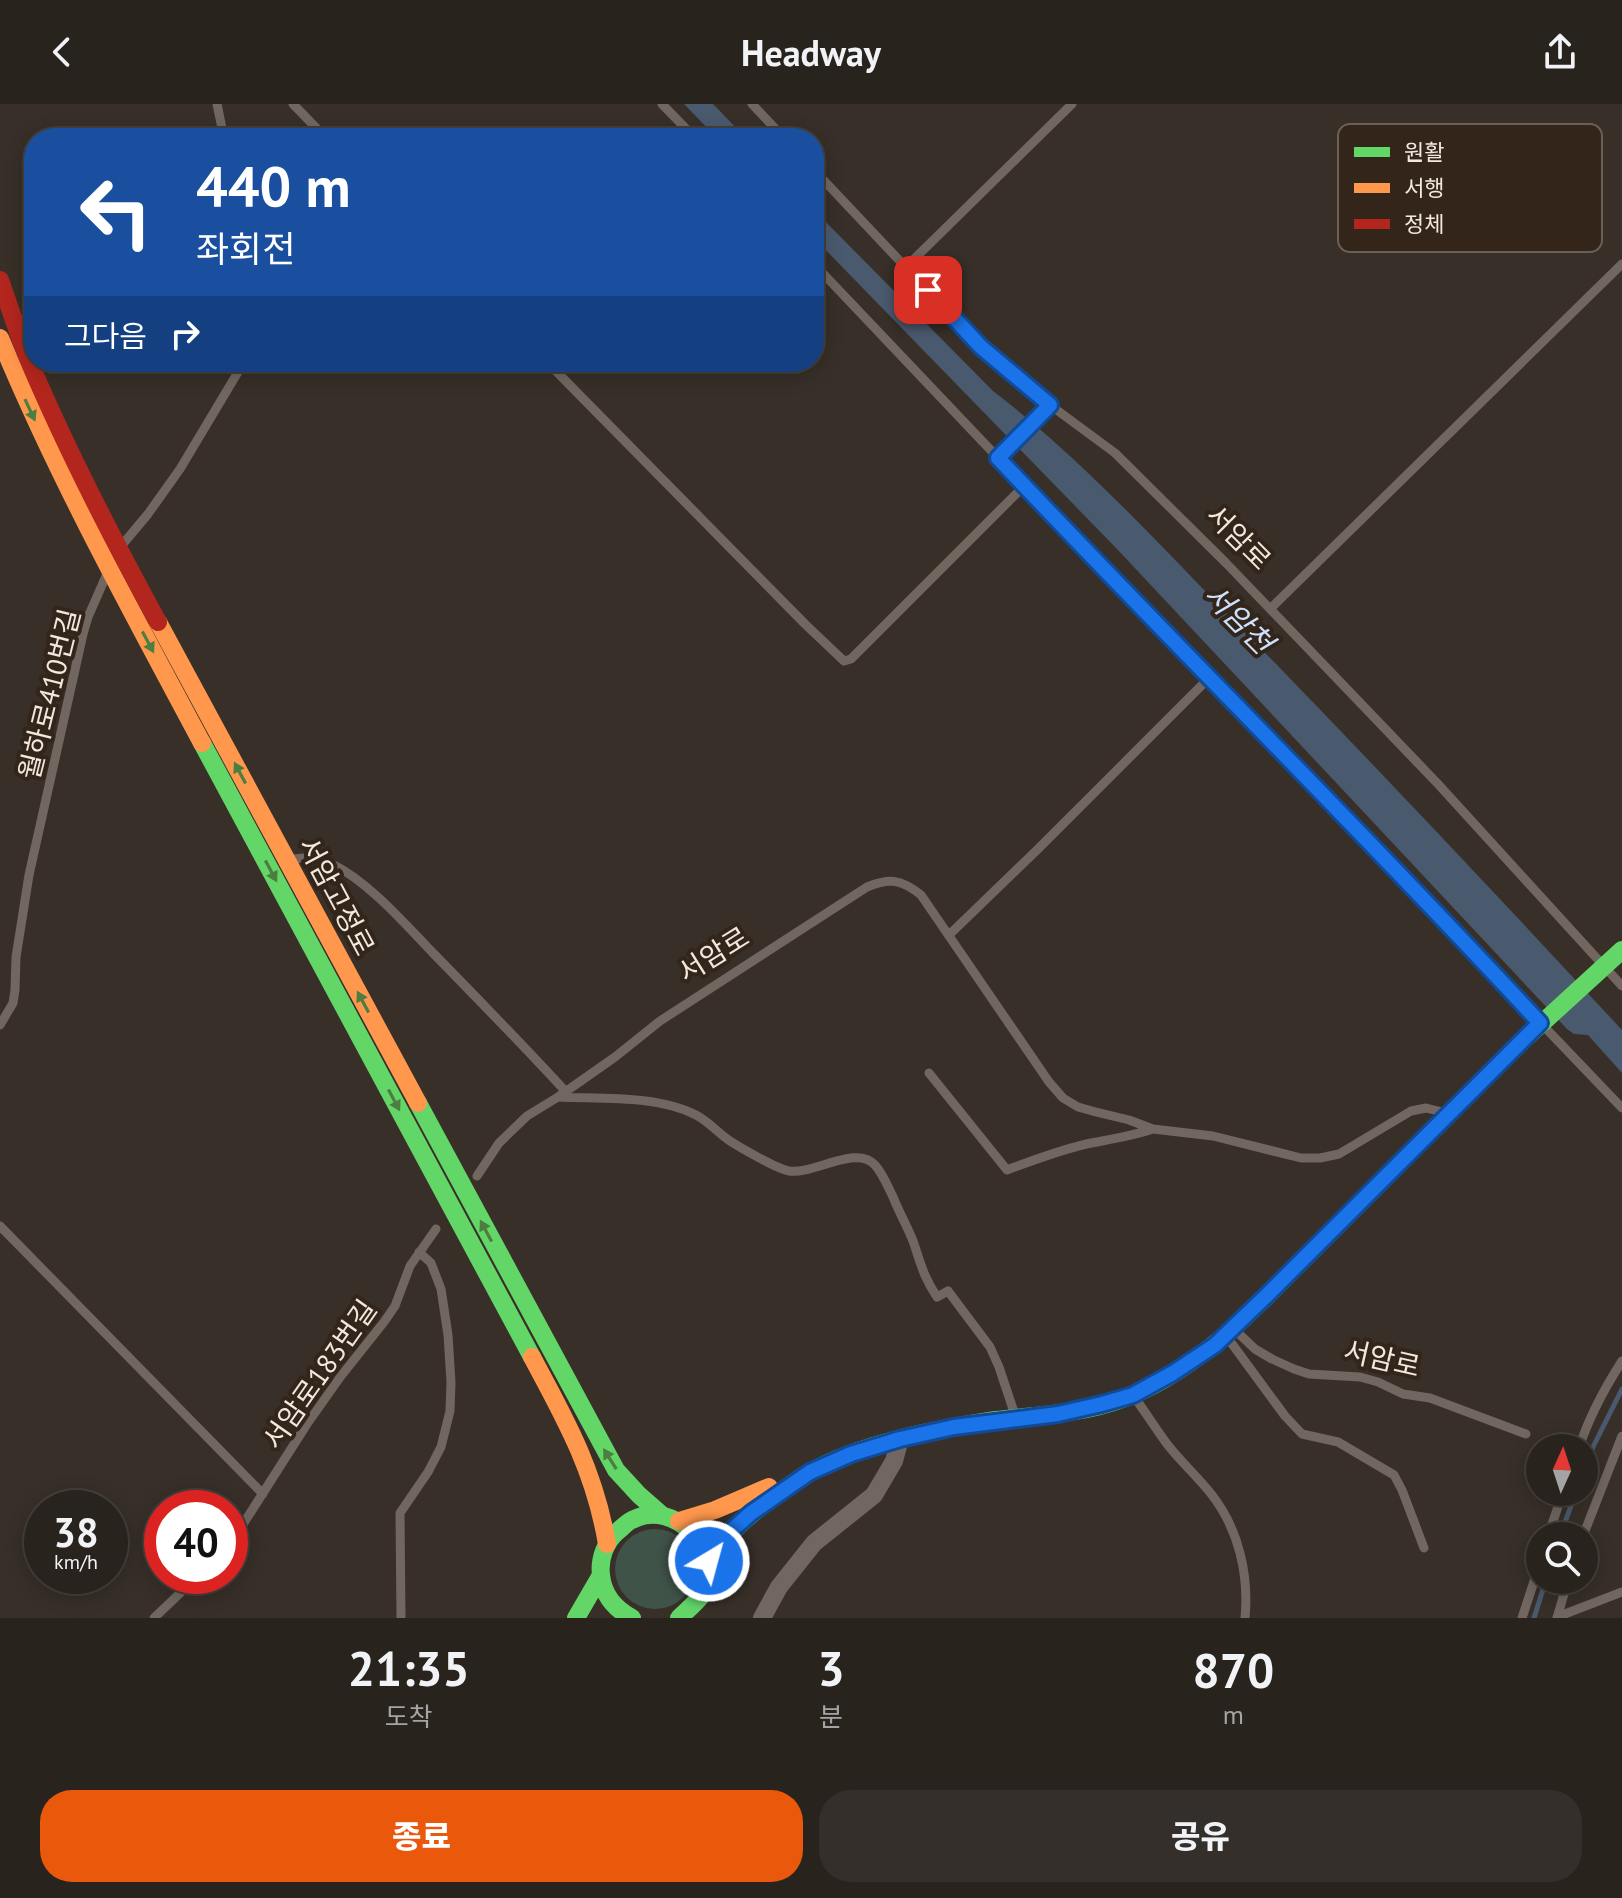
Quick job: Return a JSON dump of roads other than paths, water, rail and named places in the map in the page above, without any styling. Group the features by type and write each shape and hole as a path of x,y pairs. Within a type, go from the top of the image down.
{"main road":[{"name":"서암고정로","path":"0,280 24,347"},
{"name":"서암고정로","path":"0,338 19,387 109,570 566,1420 586,1460 595,1487 603,1512 607,1544"},
{"name":"서암고정로","path":"34,372 119,549 595,1434 616,1470 639,1495 693,1531 709,1561"},
{"path":"628,1617 614,1606 605,1591 601,1559 616,1531 629,1520 646,1516 671,1518 715,1510 851,1454 900,1439 954,1427 1058,1414 1133,1395 1215,1345 1542,1020 1622,950"},
{"path":"679,1618 693,1608 703,1594 709,1561 731,1531 810,1472"},
{"path":"576,1618 601,1575"},
{"path":"703,1594 707,1618"}],"street":[{"path":"762,1618 779,1587 814,1543 874,1495 894,1461 900,1439"}],"lane":[{"path":"217,104 222,128"},
{"path":"293,104 316,128"},
{"path":"662,104 685,128"},
{"path":"752,104 775,128"},
{"path":"906,267 1072,104"},
{"name":"서암로","path":"824,181 981,347 1047,407 1115,453 1270,609 1438,784 1622,986"},
{"path":"1270,609 1622,264"},
{"path":"824,275 1024,486 1542,1020 1622,1108"},
{"name":"월하로410번길","path":"0,1025 13,1003 16,957 32,860 88,617 119,549 180,469 238,372"},
{"path":"557,372 844,661 851,659 1024,486"},
{"path":"998,458 1047,407"},
{"path":"949,935 1209,678"},
{"path":"287,860 319,858 352,876 391,910 512,1033 562,1094"},
{"name":"서암로","path":"562,1094 660,1021 867,887 890,881 910,886 921,895 1049,1082 1063,1098 1078,1107 1153,1129 1213,1136 1301,1158 1339,1154 1411,1111 1426,1108 1449,1113"},
{"path":"0,1001 13,1003"},
{"path":"929,1073 1007,1170 1089,1143 1126,1138 1153,1129"},
{"path":"477,1176 512,1129 562,1094 646,1101 675,1107 697,1115 730,1141 786,1171 803,1172 837,1161 867,1158 876,1166 889,1190 912,1238 925,1278 937,1297 948,1291 990,1347 1016,1418"},
{"path":"0,1226 263,1494"},
{"name":"서암로183번길","path":"248,1516 307,1424 395,1306 419,1252 436,1229"},
{"path":"401,1618 400,1513 441,1447 450,1411 448,1335 441,1289 431,1263 419,1252"},
{"path":"1229,1331 1285,1416 1302,1434 1338,1442 1394,1475 1424,1548"},
{"name":"서암로","path":"1229,1331 1272,1359 1294,1369 1309,1374 1360,1377 1378,1382 1403,1394 1430,1398 1526,1434"},
{"path":"1585,1434 1601,1395 1622,1361"},
{"path":"1133,1395 1168,1444 1214,1497 1227,1518 1243,1563 1247,1601 1245,1618"},
{"path":"1588,1522 1622,1436"},
{"path":"1557,1618 1622,1592"},
{"path":"154,1618 179,1594"},
{"path":"1522,1618 1530,1594"},
{"path":"1557,1618 1564,1594"}],"water":[{"path":"684,104 713,104 736,128 707,128"},
{"path":"824,220 993,391 1058,445 1149,534 1527,928 1622,1030 1622,1073 1588,1035 1574,1034 1567,1029 1117,549 824,248"}],"waterway":[{"path":"1598,1437 1622,1389"},
{"path":"1565,1522 1571,1506"},
{"path":"1534,1618 1542,1594"}],"water label":[{"name":"서암천","path":"1239,618"}]}
